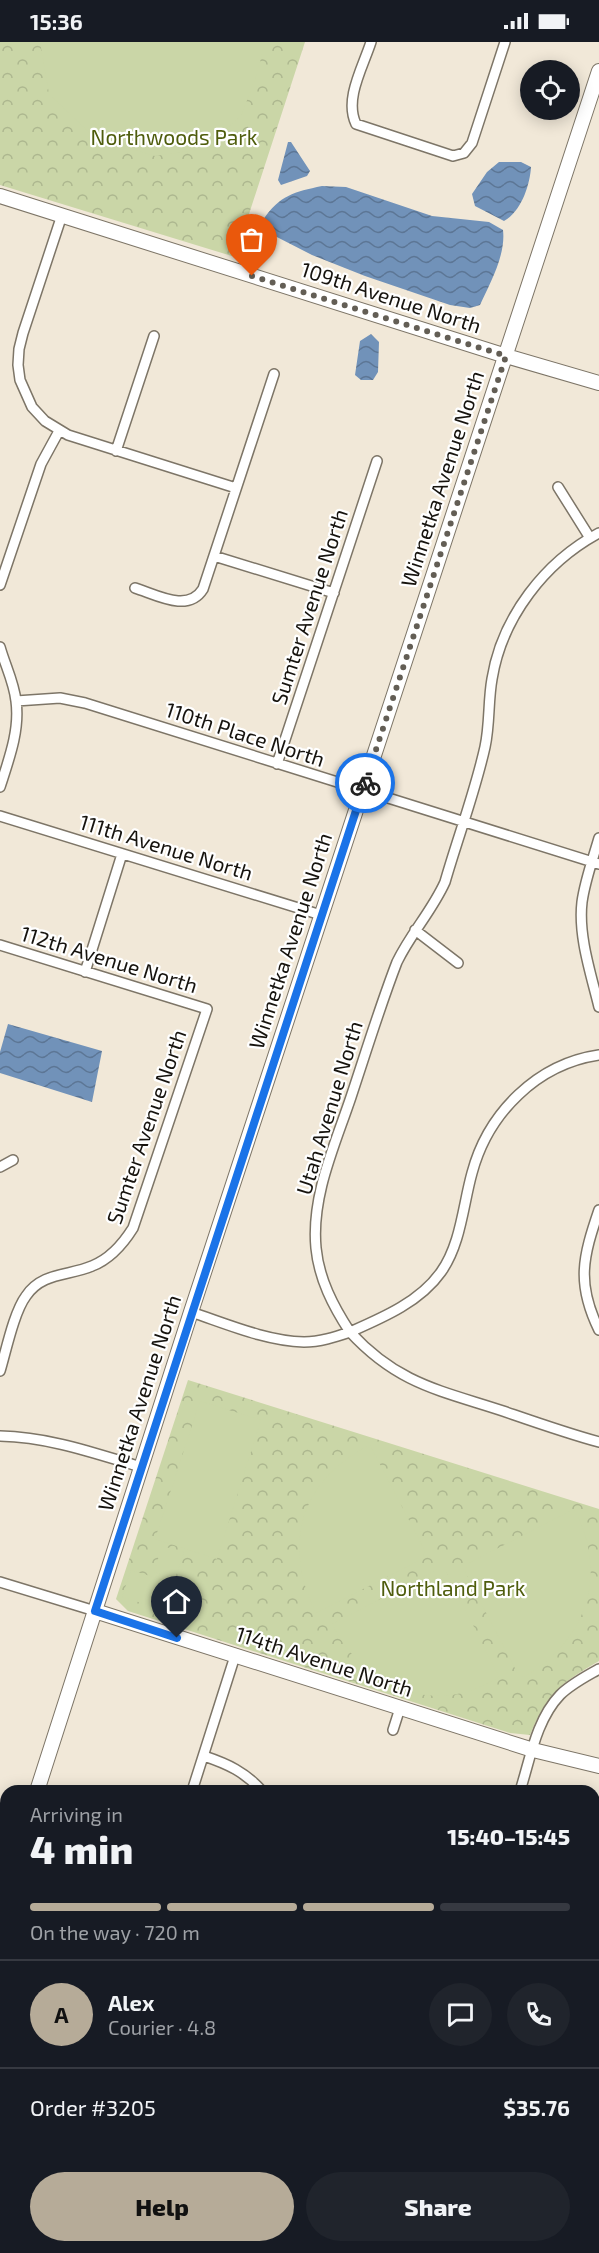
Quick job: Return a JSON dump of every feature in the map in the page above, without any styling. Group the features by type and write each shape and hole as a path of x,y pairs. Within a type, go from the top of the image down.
{"street":[{"path":"371,42 351,102 351,114 356,124 453,156 465,153 472,143 505,42"},
{"name":"Winnetka Avenue North","path":"39,1785 191,1312 599,71"},
{"name":"109th Avenue North","path":"0,196 506,356 599,383"},
{"path":"62,216 22,333 19,349 20,380 32,407 59,431 236,488"},
{"path":"116,451 154,336"},
{"path":"135,588 185,603 193,601 203,589 274,374"},
{"path":"0,585 37,473 59,431"},
{"name":"Sumter Avenue North","path":"277,764 377,461"},
{"name":"Utah Avenue North","path":"558,487 595,536 564,556 543,576 525,599 510,624 492,678 486,745 445,882 437,900 405,946 390,980 323,1181 318,1206 316,1249 323,1282 340,1317 366,1350 386,1365 419,1384 599,1442"},
{"path":"214,556 334,593"},
{"path":"0,647 16,701 13,741 0,787"},
{"name":"110th Place North","path":"16,701 60,698 85,703 595,862"},
{"name":"111th Avenue North","path":"0,816 321,915"},
{"path":"599,838 595,862 582,903 582,928 599,1007"},
{"path":"86,972 122,854"},
{"path":"415,930 458,963"},
{"name":"112th Avenue North","path":"0,945 207,1009"},
{"name":"Sumter Avenue North","path":"0,1371 19,1310 25,1297 35,1285 46,1278 81,1270 100,1262 124,1243 133,1228 207,1009"},
{"path":"191,1312 283,1340 306,1342 328,1339 350,1332 405,1305 427,1288 441,1273 451,1254 477,1154 500,1114 514,1097 550,1071 571,1062 599,1055"},
{"path":"0,1167 13,1160"},
{"path":"599,1210 585,1253 583,1270 588,1305 599,1330"},
{"path":"0,1436 54,1441 141,1467"},
{"name":"114th Avenue North","path":"0,1582 533,1750 599,1766"},
{"path":"194,1785 235,1656"},
{"path":"522,1785 541,1725 558,1696 575,1682 599,1669"},
{"path":"393,1730 400,1708"},
{"name":"114th Avenue North","path":"533,1750 552,1761 599,1775"},
{"path":"204,1756 232,1766 244,1773 256,1785"}],"green space":[{"name":"Northwoods Park","path":"0,42 305,42 235,257 0,185"},
{"path":"40,42 265,42 257,74 241,116 203,149 155,156 94,137 49,94"},
{"name":"Northland Park","path":"188,1380 599,1509 599,1661 557,1690 543,1709 530,1735 510,1733 128,1611 116,1599"},
{"path":"200,1401 261,1420 217,1559 155,1539"},
{"path":"370,1445 425,1551 422,1559 316,1613 306,1588 300,1563 300,1539 304,1517 313,1496 327,1476 346,1459"},
{"path":"574,1509 588,1545 590,1580 588,1598 582,1615 561,1647 542,1665 520,1678 465,1572 467,1564"},
{"path":"162,1546 184,1552 175,1579 154,1572"},
{"path":"438,1569 446,1571 499,1677 475,1689 450,1695 426,1695 404,1690 382,1680 363,1665 346,1646 332,1624"},
{"path":"131,1570 169,1582 161,1609 122,1597"}],"water":[{"path":"288,142 291,142 310,171 307,176 281,185 278,180"},
{"path":"499,162 521,162 531,167 529,182 520,205 504,221 475,206 472,194 487,172"},
{"path":"322,186 346,187 432,216 489,222 503,230 500,259 480,305 470,308 450,305 365,276 312,255 264,228 263,220 275,205 288,196"},
{"path":"371,334 379,342 378,372 373,380 361,380 355,375 360,341"},
{"path":"8,1024 102,1051 92,1102 0,1073 0,1052"}],"way so far":[{"path":"252,276 506,356 365,783"}],"route":[{"path":"177,1638 95,1611 365,783"}]}
